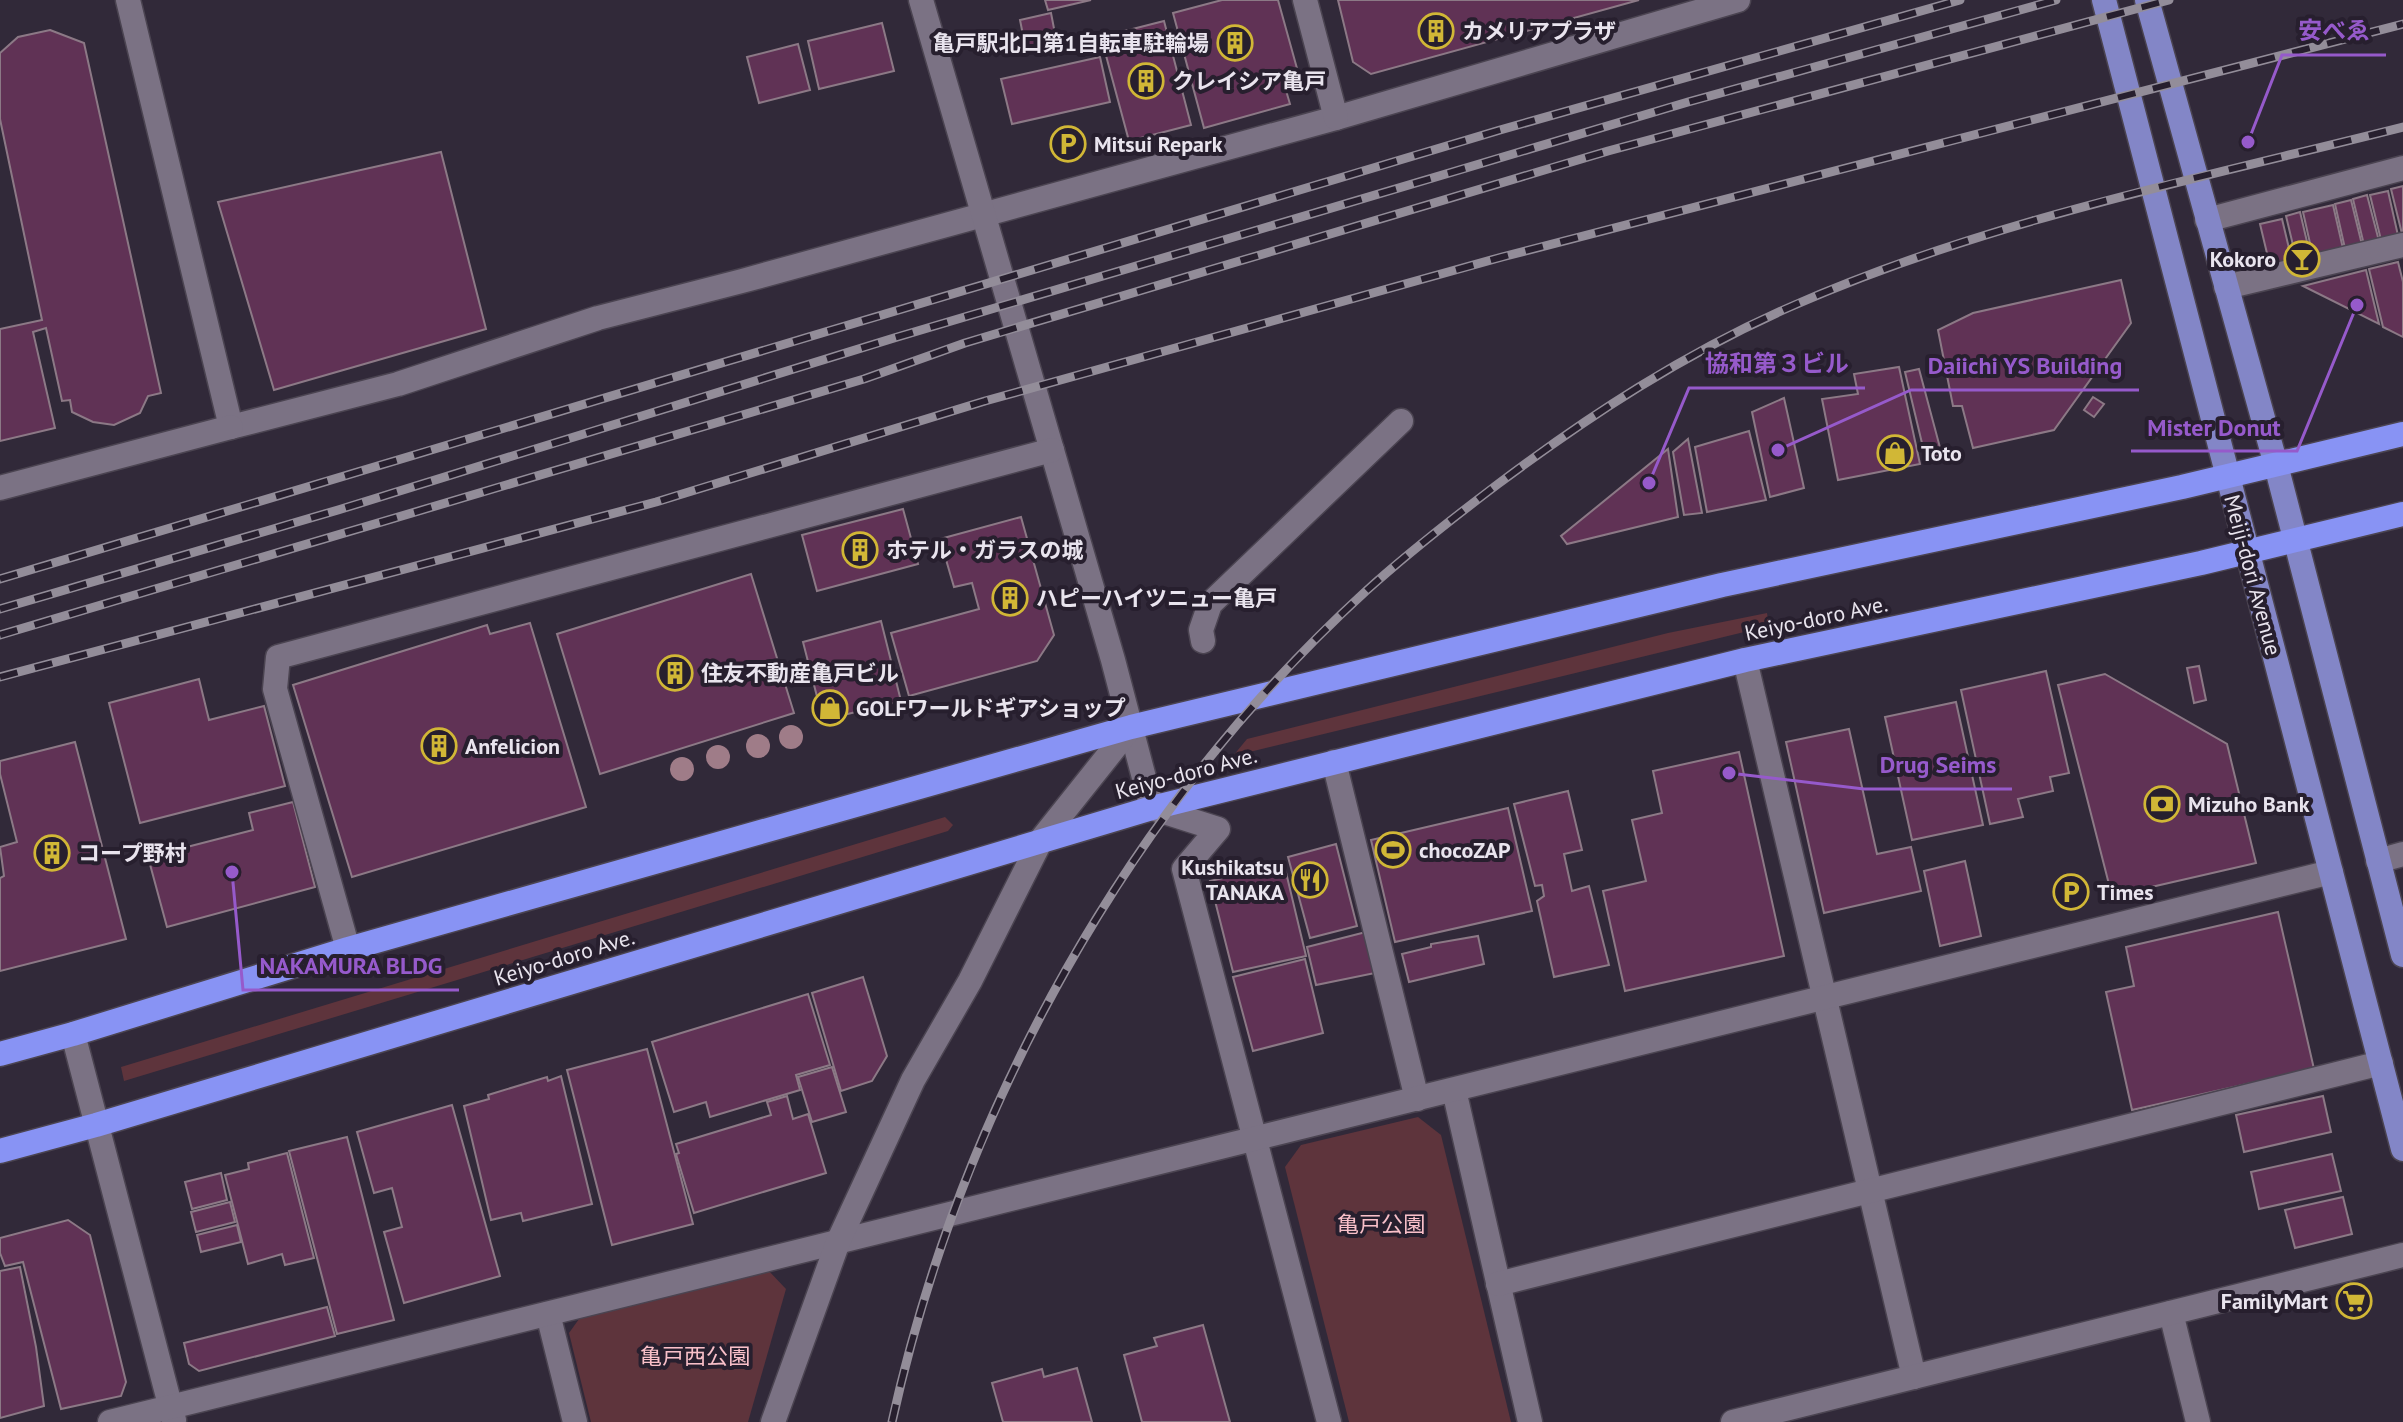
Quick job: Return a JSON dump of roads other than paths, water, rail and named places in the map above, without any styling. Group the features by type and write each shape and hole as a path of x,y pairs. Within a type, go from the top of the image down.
{"highway":[{"path":"0,1054 348,949 1131,727 1722,585 2227,477 2403,434"},
{"name":"Keiyo-doro Ave.","path":"0,1151 96,1125 1152,808 1745,660 2247,552 2403,514"}],"main road":[{"name":"Meiji-dori Avenue","path":"2104,0 2403,1149"},
{"path":"2147,0 2276,465 2403,955"}],"street":[{"path":"128,0 231,427"},
{"path":"921,0 1152,808 1218,829 1184,869 1329,1422"},
{"path":"1305,0 1336,118"},
{"path":"0,488 398,384 598,318 1336,118 1691,7 1738,0"},
{"path":"2207,220 2403,168"},
{"path":"2226,287 2403,245"},
{"path":"1203,641 1201,630 1210,604 1401,421"},
{"path":"348,949 332,901 275,689 278,657 1052,450"},
{"path":"1745,660 1914,1377"},
{"path":"773,1422 838,1242 913,1080 970,981 1041,840 1131,727"},
{"path":"1334,762 1417,1099"},
{"path":"2378,861 2403,854"},
{"path":"110,1422 173,1414 548,1314 2331,872"},
{"path":"73,1034 173,1414"},
{"path":"1498,1284 2381,1063"},
{"path":"1454,1090 1530,1422"},
{"path":"1744,1421 2403,1255"},
{"path":"2171,1313 2198,1422"},
{"path":"548,1314 575,1422"}],"railway":[{"path":"0,579 1500,130 1960,0"},
{"path":"0,609 338,510 894,338 1688,102 2056,0"},
{"path":"0,635 864,379 965,343 1608,151 2169,0"},
{"path":"0,677 656,502 985,401 1502,257 2403,24"},
{"path":"892,1422 922,1305 962,1191 1010,1079 1066,970 1130,867 1201,768 1280,676 1398,563 1498,484 1603,410 1713,344 1790,307 1864,277 2015,226 2403,127"}],"place":[{"name":"カメリアプラザ","path":"1436,31"},
{"name":"亀戸駅北口第1自転車駐輪場","path":"1235,43"},
{"name":"クレイシア亀戸","path":"1146,81"},
{"name":"安べゑ","path":"2248,142"},
{"name":"Mitsui Repark","path":"1068,144"},
{"name":"Kokoro","path":"2302,259"},
{"name":"Mister Donut","path":"2357,305"},
{"name":"Daiichi YS Building","path":"1778,450"},
{"name":"Toto","path":"1895,453"},
{"name":"協和第３ビル","path":"1649,483"},
{"name":"ホテル・ガラスの城","path":"860,550"},
{"name":"ハピーハイツニュー亀戸","path":"1010,598"},
{"name":"住友不動産亀戸ビル","path":"675,673"},
{"name":"GOLFワールドギアショップ","path":"830,708"},
{"name":"Anfelicion","path":"439,746"},
{"name":"Drug Seims","path":"1729,773"},
{"name":"Mizuho Bank","path":"2162,804"},
{"name":"chocoZAP","path":"1393,850"},
{"name":"コープ野村","path":"52,853"},
{"name":"NAKAMURA BLDG","path":"232,872"},
{"name":"Kushikatsu TANAKA","path":"1310,880"},
{"name":"Times","path":"2071,892"},
{"name":"FamilyMart","path":"2354,1301"}],"park label":[{"name":"亀戸公園","path":"1381,1224"},
{"name":"亀戸西公園","path":"695,1356"}]}
